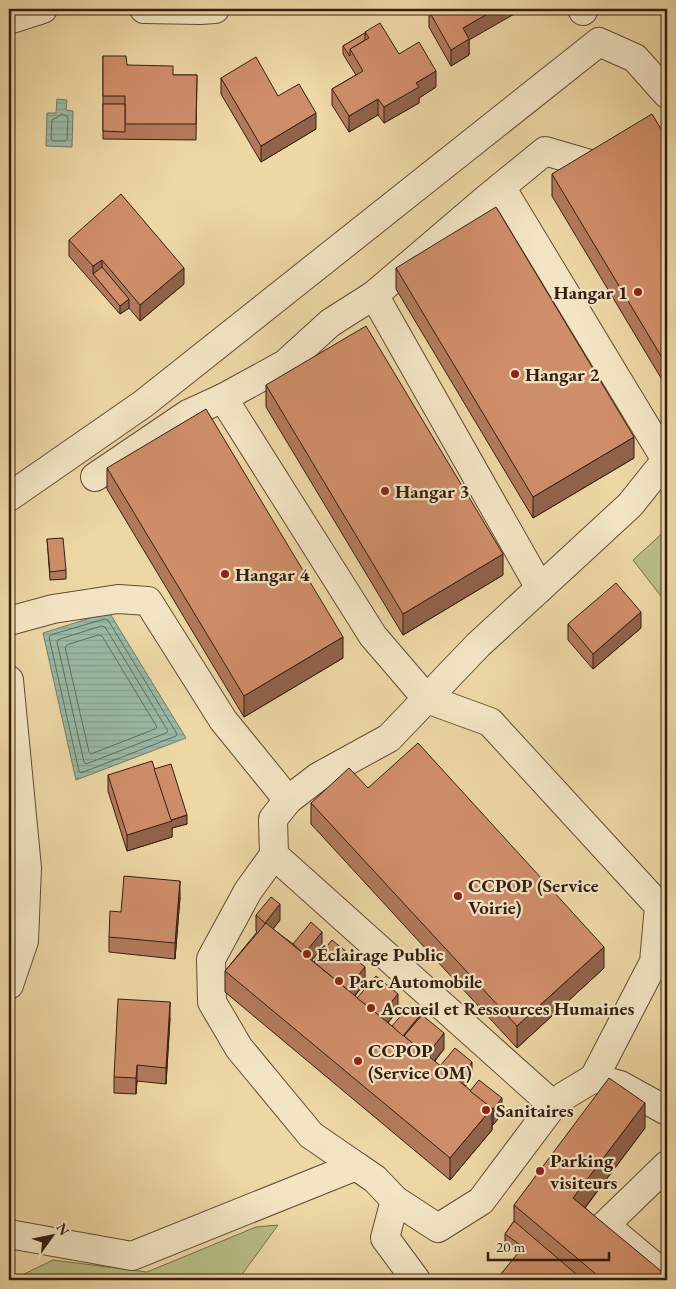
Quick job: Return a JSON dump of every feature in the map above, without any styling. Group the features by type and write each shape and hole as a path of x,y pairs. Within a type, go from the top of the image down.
{"street":[{"path":"9,20 44,9"},
{"path":"144,9 215,9"},
{"path":"9,497 143,404 599,42 634,58 667,94"},
{"path":"95,476 188,414 223,398 286,364 330,323 374,295 545,151 586,163"},
{"path":"223,398 373,636 427,699 490,722 660,906 654,962 594,1078 553,1105 481,1201 438,1228 395,1200 375,1179 311,1135 239,1048 212,1002 211,959 248,891 274,855 273,819 288,800 318,778 389,738 427,699 478,645 630,505 666,460 501,187"},
{"path":"374,295 540,588"},
{"path":"9,621 52,609 118,599 148,601 223,720 288,800"},
{"path":"9,680 26,868 24,941 9,985"},
{"path":"274,855 553,1105"},
{"path":"594,1078 620,1084 667,1111"},
{"path":"667,1165 605,1225 667,1277"},
{"path":"9,1234 132,1256 356,1166"},
{"path":"395,1200 384,1238 416,1280"}],"green space":[{"path":"667,529 667,604 633,560"},
{"path":"278,1225 238,1280 12,1280 53,1260 147,1272 256,1227"}],"water":[{"path":"57,99 67,100 66,110 73,111 72,147 46,146 47,113 56,113"},
{"path":"109,612 186,738 76,780 43,633"}],"building":[{"path":"433,9 496,9 463,28 469,39 451,50 429,11"},
{"path":"380,23 399,54 419,42 436,71 416,83 419,87 384,107 378,99 349,116 332,89 363,71 350,49 369,38 365,32"},
{"path":"365,33 365,40 350,49 350,56 343,46"},
{"path":"103,56 126,56 127,65 173,66 173,75 197,75 196,124 125,124 125,96 103,96"},
{"path":"256,57 278,96 299,84 316,113 261,146 221,78"},
{"path":"103,104 125,104 125,132 103,131"},
{"name":"Hangar 1","path":"652,114 667,139 667,366 552,174"},
{"path":"121,194 184,268 140,305 102,260 93,266 69,240"},
{"name":"Hangar 2","path":"496,207 634,437 533,497 396,268"},
{"path":"102,267 129,299 120,306 93,274"},
{"name":"Hangar 3","path":"366,326 503,554 403,614 266,385"},
{"name":"Hangar 4","path":"206,409 343,637 244,696 107,468"},
{"path":"63,538 66,570 50,572 47,539"},
{"path":"616,583 641,612 593,654 568,624"},
{"name":"CCPOP (Service Voirie)","path":"418,743 604,947 517,1026 311,803 349,768 368,788"},
{"path":"152,761 172,821 127,835 108,775"},
{"path":"171,764 187,815 171,820 154,769"},
{"path":"124,876 180,881 175,943 109,937 110,911 121,912"},
{"path":"271,897 280,904 265,923 256,915"},
{"path":"311,922 322,932 304,954 293,944"},
{"name":"CCPOP (Service OM)","path":"266,923 492,1108 450,1158 225,971"},
{"path":"332,940 365,967 347,989 314,962"},
{"path":"376,976 398,994 380,1016 357,998"},
{"path":"118,999 170,1002 166,1068 137,1065 136,1078 114,1077"},
{"path":"410,1005 421,1014 403,1036 392,1026"},
{"path":"422,1015 444,1033 427,1055 404,1036"},
{"path":"455,1048 472,1062 458,1080 440,1066"},
{"path":"609,1078 645,1103 573,1198 667,1276 667,1280 603,1280 514,1205"},
{"path":"479,1080 502,1098 493,1109 470,1091"},
{"path":"514,1221 583,1280 496,1280 523,1247 505,1234"}],"place":[{"name":"Hangar 1","path":"638,292"},
{"name":"Hangar 2","path":"515,374"},
{"name":"Hangar 3","path":"385,491"},
{"name":"Hangar 4","path":"225,574"},
{"name":"CCPOP (Service Voirie)","path":"458,896"},
{"name":"Éclairage Public","path":"307,954"},
{"name":"Parc Automobile","path":"339,981"},
{"name":"Accueil et Ressources Humaines","path":"371,1008"},
{"name":"CCPOP (Service OM)","path":"358,1061"},
{"name":"Sanitaires","path":"486,1110"},
{"name":"Parking visiteurs","path":"540,1171"}]}
